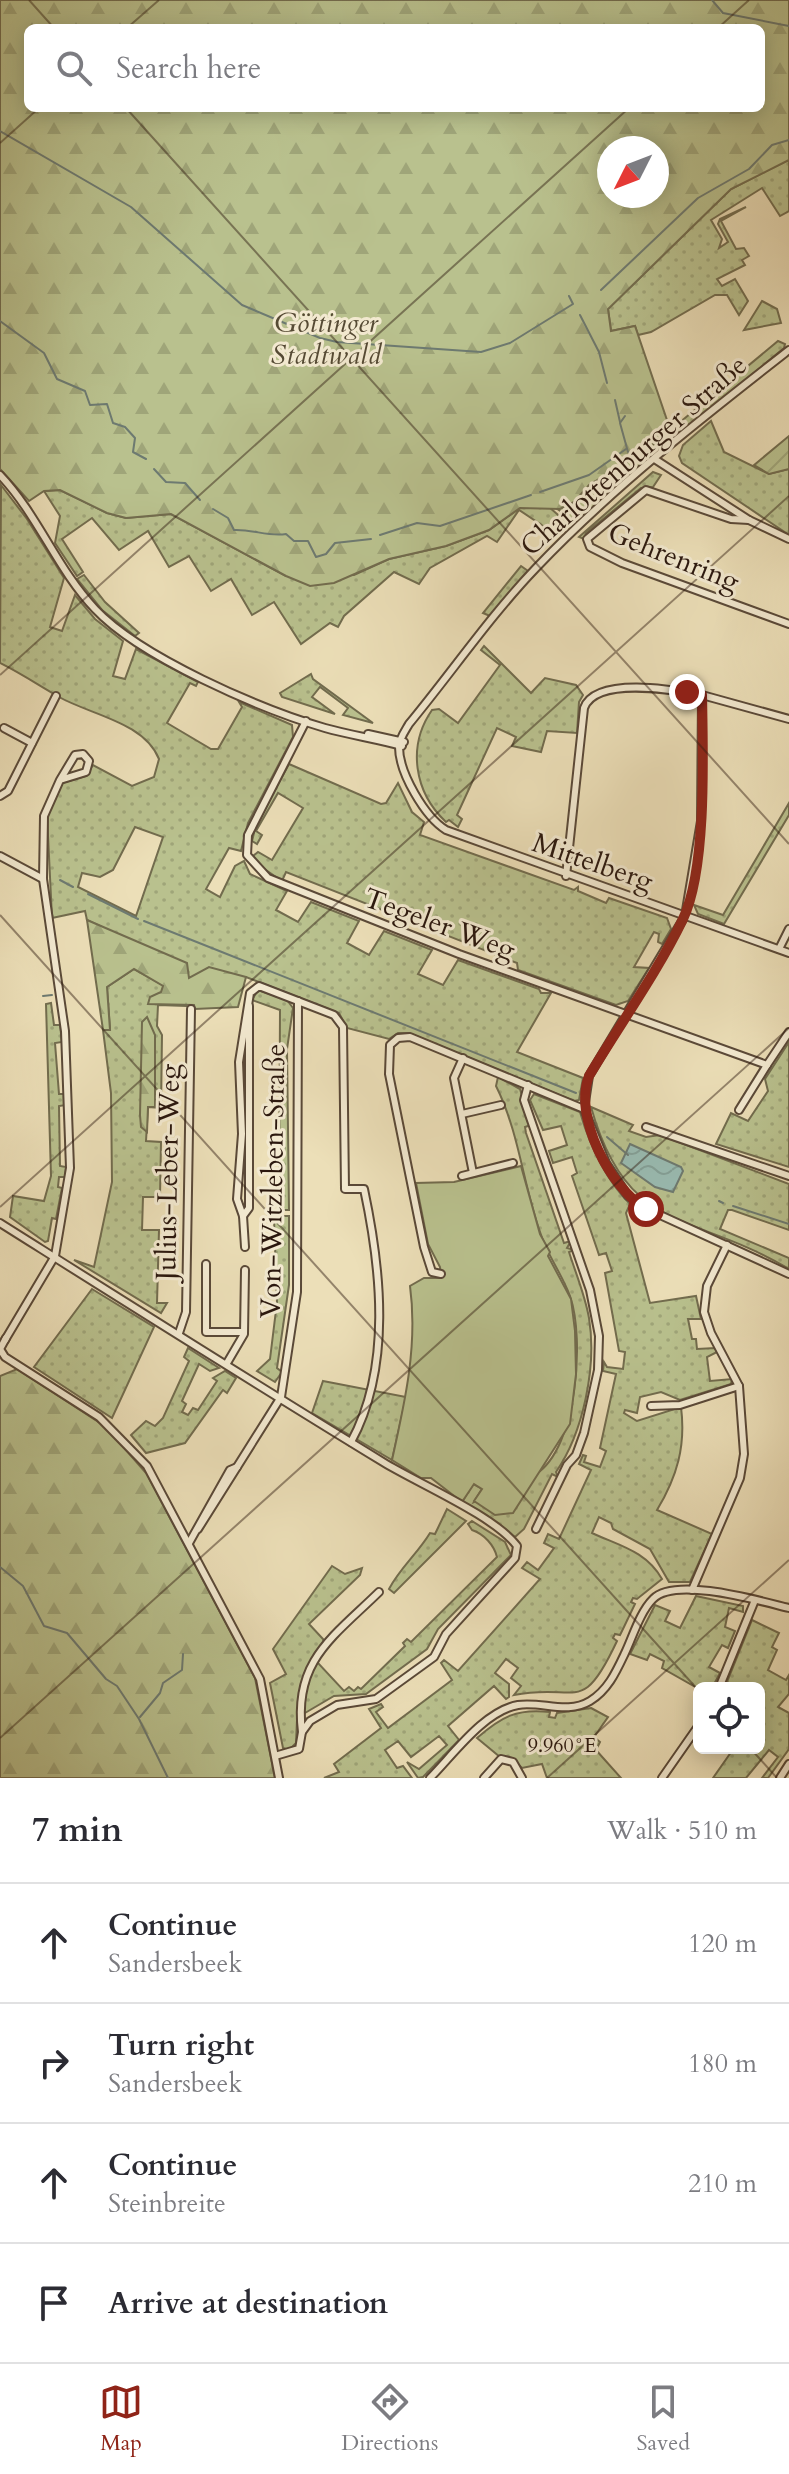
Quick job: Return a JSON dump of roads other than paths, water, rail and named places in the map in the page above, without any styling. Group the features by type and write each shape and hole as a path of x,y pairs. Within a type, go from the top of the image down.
{"street":[{"name":"Charlottenburger Straße","path":"401,744 422,711 533,571 576,528 789,350"},
{"name":"Gehrenring","path":"656,460 749,520 789,539"},
{"path":"0,475 24,503 80,591 115,628 226,688 306,721 401,744"},
{"name":"Gehrenring","path":"749,520 731,519 646,490 587,539 590,547 622,563 789,624"},
{"path":"566,876 570,814 584,708 590,697 601,690 644,688 702,695 789,719"},
{"path":"702,695 701,821 685,916 589,1076 584,1109 606,1163 628,1196 660,1215 789,1274"},
{"path":"0,796 8,791 56,696"},
{"name":"Tegeler Weg","path":"306,721 248,835 247,855 259,871 362,918 767,1065"},
{"path":"4,728 32,743"},
{"name":"Mittelberg","path":"401,744 404,766 432,820 458,836 789,953"},
{"path":"60,780 86,772 90,765 87,757 75,755 60,780 44,816 43,879 65,1031 71,1148 55,1256 0,1349 5,1357 99,1417 125,1439 156,1481 264,1689 279,1778"},
{"path":"0,856 43,879"},
{"path":"779,949 789,929"},
{"path":"243,1216 249,1208 239,1062 249,998 256,986 332,1014 343,1027 345,1189 364,1189 378,1278 375,1357 364,1408 351,1442"},
{"name":"Von-Witzleben-Straße","path":"281,1397 297,1292 298,1001"},
{"name":"Julius-Leber-Weg","path":"179,1333 186,1312 191,1009"},
{"path":"739,1110 789,1032"},
{"path":"441,1274 432,1272 424,1247 389,1074 388,1048 398,1038 410,1037 584,1109"},
{"path":"463,1058 454,1078 473,1173"},
{"path":"528,1085 524,1100 590,1290 599,1336 598,1370 582,1441 536,1529"},
{"path":"462,1114 501,1105"},
{"path":"646,1127 789,1176"},
{"path":"245,1247 243,1216 237,1199 246,1134"},
{"path":"462,1176 513,1163"},
{"path":"0,1223 506,1535 518,1550 515,1558 445,1636 434,1657 376,1699 334,1706 308,1723 302,1732"},
{"path":"692,1590 740,1478 745,1426 739,1386 711,1333 704,1312 707,1286 727,1245"},
{"path":"202,1347 206,1332 206,1264"},
{"path":"227,1363 244,1332 245,1270"},
{"path":"206,1332 244,1332"},
{"path":"651,1406 680,1405 739,1386"},
{"path":"189,1543 230,1470 237,1467 281,1397"},
{"path":"430,1778 485,1724 508,1708 537,1704 572,1707 597,1696 614,1676 655,1596 671,1590 692,1590 789,1608"},
{"path":"275,1756 299,1749 302,1732 299,1697 311,1663 379,1592"},
{"path":"721,1682 755,1600"},
{"path":"662,1778 693,1734"},
{"path":"484,1778 501,1759 517,1766 522,1778"},
{"path":"780,1778 789,1764"}],"water":[{"path":"630,1144 681,1167 683,1171 673,1192 655,1187 621,1163"}],"waterway":[{"path":"712,0 723,13 789,26"},
{"path":"0,131 131,207 242,305 320,338 337,342 481,352 510,343 573,304 569,296"},
{"path":"601,290 698,198 749,169 772,145 789,140"},
{"path":"580,315 599,352 607,383"},
{"path":"0,321 44,353 57,379 85,391 90,405 107,404 113,423 125,427 135,438 133,452 146,459"},
{"path":"615,400 620,422"},
{"path":"625,416 620,423 628,452"},
{"path":"540,492 589,475 626,449"},
{"path":"154,469 166,482 185,483 200,500"},
{"path":"380,535 417,523 440,526 531,495"},
{"path":"213,509 228,518 234,530 286,534 294,541 308,541 316,557 326,554 335,543 371,539"},
{"path":"60,880 73,887"},
{"path":"88,894 138,919"},
{"path":"144,921 576,1093"},
{"path":"43,996 52,995"},
{"path":"607,1137 628,1155"},
{"path":"719,1201 723,1203"},
{"path":"733,1206 789,1224"},
{"path":"0,1567 23,1586 44,1626 67,1633 106,1679 117,1686 139,1719 168,1778"},
{"path":"140,1717 160,1693 163,1683 182,1670 183,1654"}],"park label":[{"name":"Göttinger Stadtwald","path":"326,338"}]}
